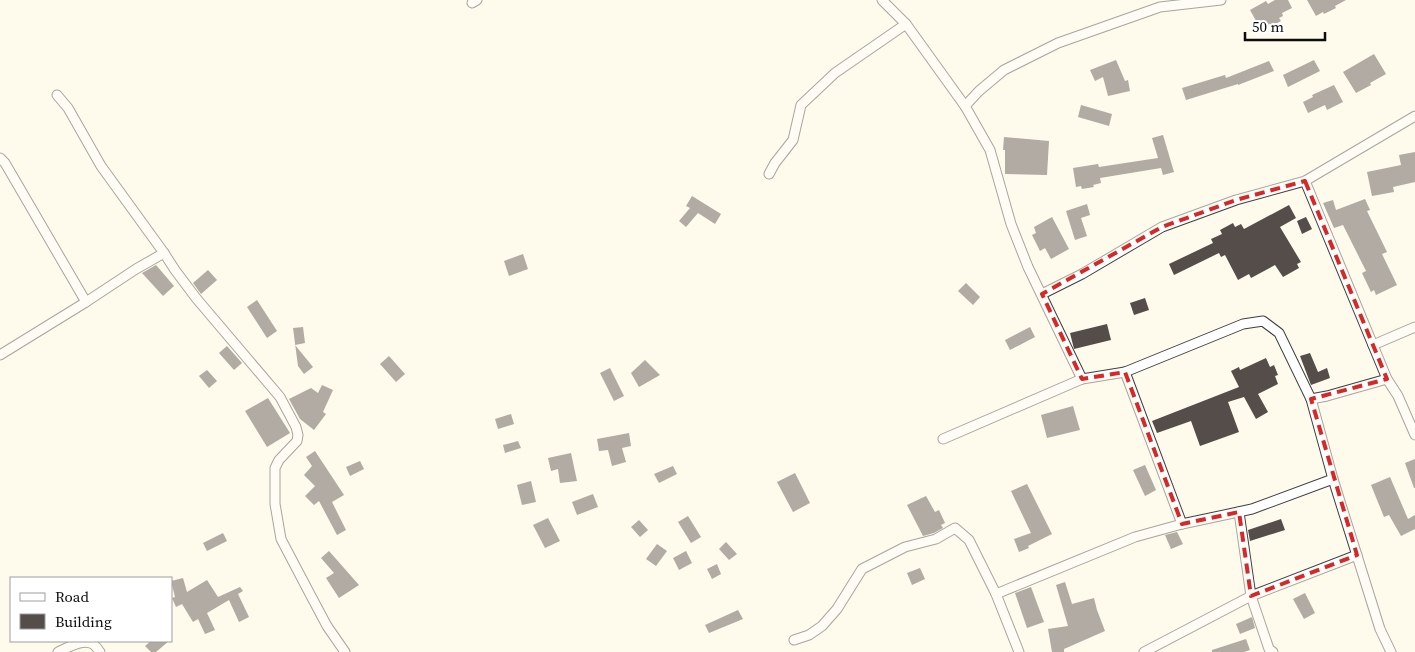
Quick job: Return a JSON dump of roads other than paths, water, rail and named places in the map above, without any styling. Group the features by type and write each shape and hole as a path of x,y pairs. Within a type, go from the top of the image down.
{"street":[{"path":"882,0 906,24 965,106 990,150 1011,224 1028,267 1082,379"},
{"path":"965,106 979,90 1004,70 1058,43 1158,3 1221,0"},
{"path":"769,174 775,162 793,140 801,105 835,73 906,24"},
{"path":"57,95 68,108 101,166 175,270 196,298 280,397 296,427 297,441 279,460 275,468 274,504 282,539 310,596 345,652"},
{"path":"1042,294 1082,274 1162,227 1236,200 1305,181 1415,116"},
{"path":"0,158 5,163 86,302"},
{"path":"1305,181 1387,379 1398,396 1415,435"},
{"path":"0,355 164,253"},
{"path":"942,439 1082,379 1125,372 1242,324 1263,321 1279,333 1311,399 1333,479 1380,629 1391,652"},
{"path":"1373,345 1415,328"},
{"path":"1125,372 1182,524"},
{"path":"1311,399 1387,379"},
{"path":"996,594 1135,537 1182,524 1252,509 1333,479"},
{"path":"1239,512 1251,596 1269,649 1273,652"},
{"path":"794,640 809,635 822,626 837,609 862,569 905,547 936,539 955,528 969,540 996,594 1019,652"},
{"path":"1144,652 1251,596 1357,555"},
{"path":"58,652 75,644 87,642 94,644 100,652"}]}
